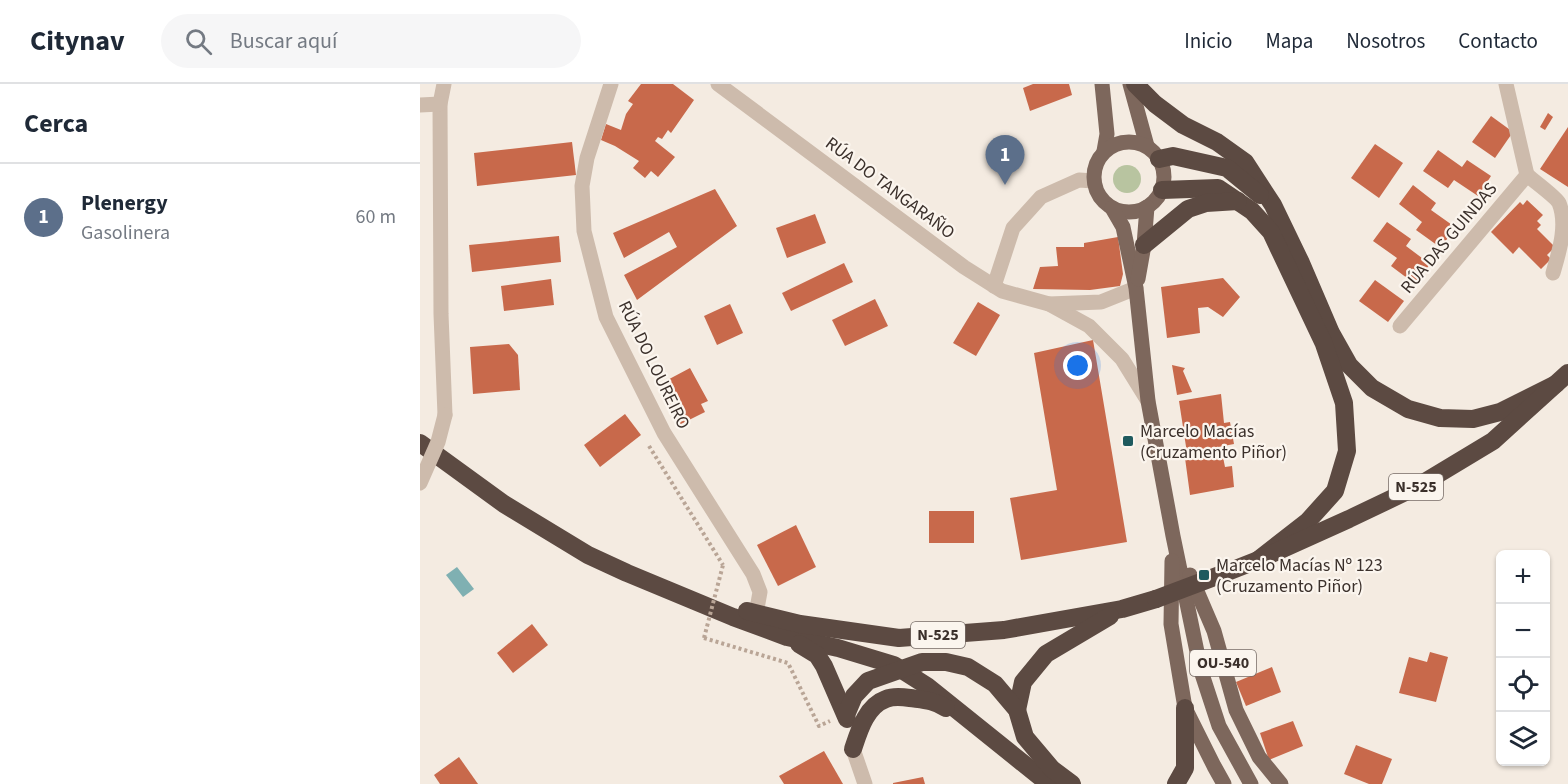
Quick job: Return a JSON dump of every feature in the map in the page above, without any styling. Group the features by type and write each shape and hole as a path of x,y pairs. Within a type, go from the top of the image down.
{"highway":[{"path":"1135,84 1155,104 1183,125 1217,142 1245,162 1273,205 1301,263 1330,333 1348,365 1372,388 1408,409 1440,418 1473,419 1500,412 1562,379"},
{"path":"1153,153 1227,168 1273,205"},
{"path":"1162,190 1218,188 1252,212 1271,232 1324,344 1344,403 1347,451 1335,490 1308,521 1258,560"},
{"path":"1144,245 1188,209 1206,203 1238,201"},
{"name":"N-525","path":"420,443 504,504 588,555 627,573 658,585 756,614 800,624 899,638 1004,630 1122,609 1156,599 1258,560 1420,485 1493,441 1562,379"},
{"path":"658,585 787,637 838,648 894,665 927,686 1049,784"},
{"path":"1017,710 1023,682 1046,654 1122,609"},
{"path":"787,637 817,655 828,673 846,715 854,749"},
{"path":"846,715 854,696 868,681 922,662 946,662 968,667 995,684 1017,710 1025,737 1052,770 1072,784"},
{"path":"854,749 861,724 874,706 886,698 935,701 976,725"},
{"path":"1176,784 1185,768 1185,708"}],"main road":[{"path":"1094,181 1094,170 1104,151 1107,134 1102,84"},
{"path":"1112,208 1130,212 1148,207 1162,190 1164,180 1163,169 1153,153 1130,84"},
{"path":"1104,151 1114,145 1136,142 1153,153"},
{"name":"OU-540","path":"1094,181 1097,192 1112,208 1123,227 1136,288 1149,401 1173,536 1201,671 1220,726 1251,784"},
{"name":"OU-540","path":"1136,288 1148,207"},
{"name":"OU-540","path":"1173,536 1171,624 1185,708 1224,784"},
{"name":"OU-540","path":"1173,536 1214,631 1236,710 1259,757 1281,784"}],"street":[{"path":"420,483 438,442 445,415 441,314 440,105 444,84"},
{"name":"RÚA DO LOUREIRO","path":"611,84 587,158 582,186 584,231 606,317 664,433 753,574 760,592 756,614"},
{"name":"RÚA DO TANGARAÑO","path":"718,84 964,267 1002,291 1048,304 1089,326 1122,359 1149,401"},
{"path":"1506,84 1527,176 1559,202 1563,240 1553,273"},
{"path":"420,105 440,105"},
{"name":"RÚA DAS GUINDAS","path":"1400,326 1527,176"},
{"path":"994,286 1012,228 1041,197 1079,180 1094,181"},
{"name":"RÚA DO TANGARAÑO","path":"1048,304 1101,302 1136,288"},
{"path":"854,749 865,784"}],"path":[{"path":"723,565 705,638 788,663 819,726 846,715"}],"green space":[{"path":"1127,165 1137,169 1141,179 1137,189 1127,193 1117,189 1113,179 1117,169"}],"water":[{"path":"457,567 474,589 463,597 446,575"}],"building":[{"path":"641,84 673,84 694,100 671,133 668,130 662,139 658,137 655,141 675,157 658,177 651,171 645,178 633,168 639,161 601,140 606,124 621,130 626,114 633,104 628,101"},
{"path":"1033,84 1069,84 1072,95 1030,111 1023,88"},
{"path":"1548,113 1553,117 1545,130 1540,127"},
{"path":"1491,116 1513,132 1495,158 1472,142"},
{"path":"1568,127 1568,187 1540,169"},
{"path":"572,142 576,175 477,186 474,153"},
{"path":"1375,144 1403,163 1379,198 1351,178"},
{"path":"1438,150 1462,167 1467,160 1491,176 1478,196 1454,180 1448,188 1423,171"},
{"path":"1413,185 1436,203 1431,210 1455,227 1441,248 1416,230 1422,222 1399,204"},
{"path":"715,189 737,226 637,300 624,275 677,247 669,232 624,258 613,233"},
{"path":"1527,200 1543,215 1537,221 1541,225 1537,229 1555,247 1547,255 1551,259 1541,269 1519,247 1513,254 1491,232 1520,202 1523,205"},
{"path":"815,214 826,243 787,258 776,228"},
{"path":"1387,222 1411,239 1406,246 1430,264 1415,284 1391,266 1397,258 1373,241"},
{"path":"559,236 561,262 472,272 469,245"},
{"path":"1118,237 1123,274 1120,286 1090,290 1033,289 1040,267 1058,266 1056,247 1084,247 1084,243"},
{"path":"844,263 853,282 791,311 782,293"},
{"path":"1223,278 1240,297 1223,317 1208,307 1198,308 1200,333 1167,338 1161,287"},
{"path":"551,279 554,305 504,311 501,286"},
{"path":"1375,280 1404,301 1388,322 1359,301"},
{"path":"875,299 888,326 845,346 832,320"},
{"path":"978,302 1000,315 976,356 953,343"},
{"path":"730,304 743,333 717,345 704,316"},
{"path":"1093,340 1127,542 1021,560 1010,498 1057,490 1034,353"},
{"path":"509,344 518,355 520,390 473,394 470,347"},
{"path":"1172,365 1185,368 1183,371 1192,392 1177,395"},
{"path":"690,368 708,401 701,404 705,412 679,425 658,385"},
{"path":"1221,394 1224,423 1230,422 1234,444 1187,453 1179,401"},
{"path":"625,414 641,435 600,467 584,445"},
{"path":"1222,452 1225,467 1232,466 1234,487 1190,495 1185,458"},
{"path":"929,511 974,511 974,543 929,543"},
{"path":"796,525 816,567 778,586 757,545"},
{"path":"532,624 548,645 513,673 497,653"},
{"path":"1430,652 1448,657 1436,702 1399,693 1409,657 1427,662"},
{"path":"1272,667 1281,692 1246,706 1236,682"},
{"path":"1293,721 1303,746 1269,760 1260,733"},
{"path":"1356,745 1392,759 1382,784 1369,784 1344,774"},
{"path":"824,751 843,784 784,784 779,776"},
{"path":"459,757 478,784 440,784 434,775"},
{"path":"923,777 925,784 893,784 893,783"}],"place":[{"name":"Plenergy","path":"1005,185"},
{"name":"Marcelo Macías (Cruzamento Piñor)","path":"1128,441"},
{"name":"Marcelo Macías Nº 123 (Cruzamento Piñor)","path":"1204,575"}]}
